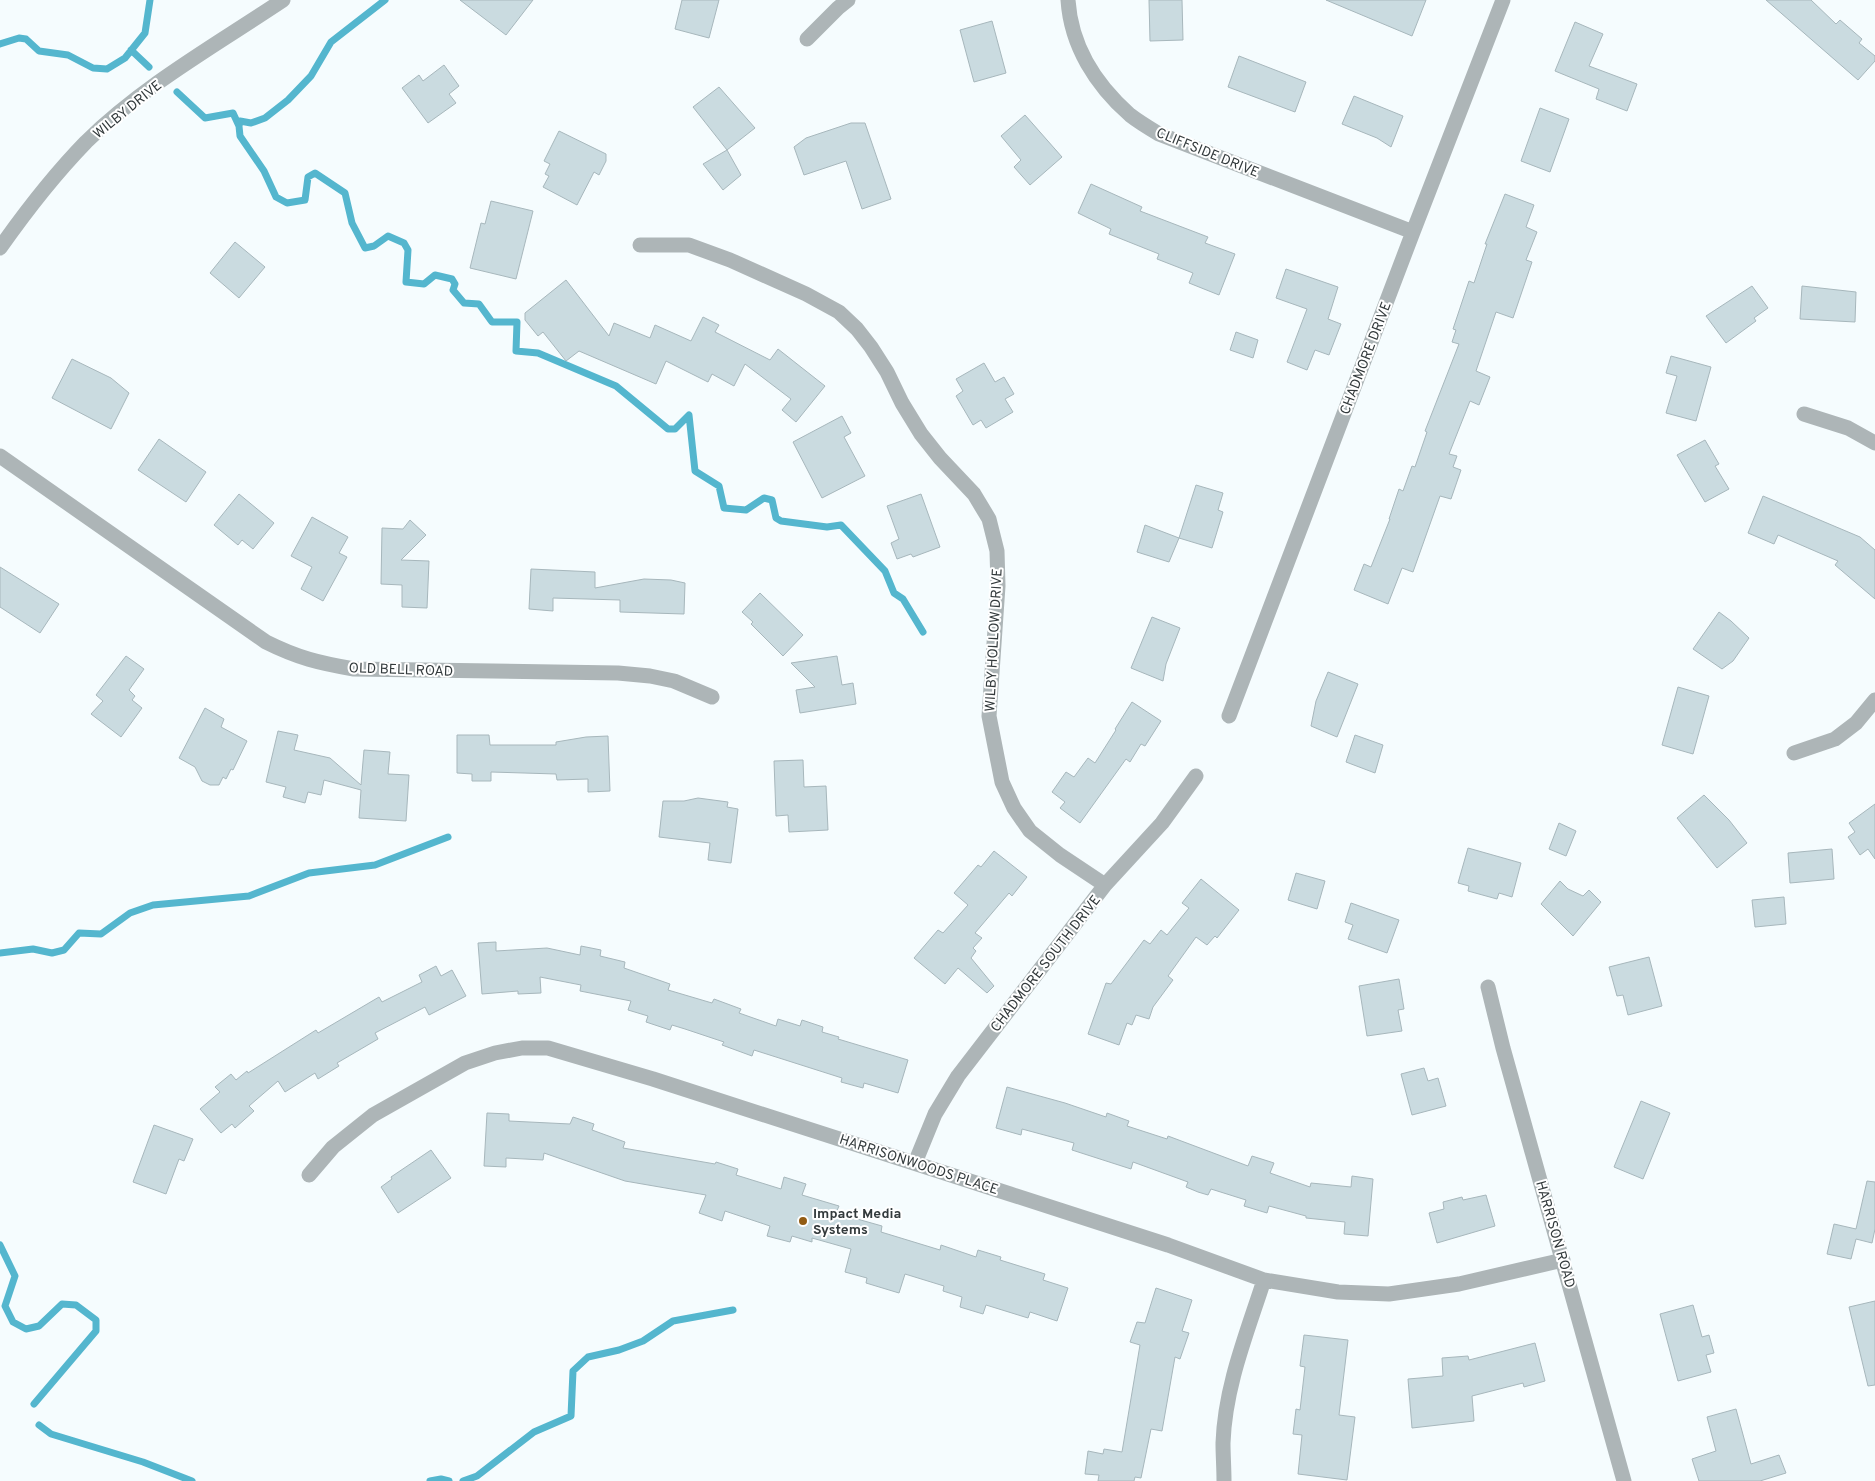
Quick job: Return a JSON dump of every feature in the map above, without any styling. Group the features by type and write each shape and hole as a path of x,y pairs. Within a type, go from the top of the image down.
{"street":[{"name":"WILBY DRIVE","path":"0,248 36,200 86,142 118,114 182,65 283,0"},
{"path":"807,39 848,0"},
{"name":"CLIFFSIDE DRIVE","path":"1068,0 1076,40 1086,62 1104,90 1131,116 1159,134 1413,232"},
{"name":"CHADMORE DRIVE","path":"1229,716 1503,0"},
{"name":"WILBY HOLLOW DRIVE","path":"640,245 689,245 730,260 798,290 839,312 857,329 871,347 921,434 940,458 974,494 988,519 997,550 998,586 989,716 1002,782 1014,808 1030,831 1060,855 1105,885"},
{"path":"1804,414 1848,428 1875,443"},
{"name":"OLD BELL ROAD","path":"0,456 266,642 291,654 318,663 354,669 618,673 650,676 674,681 712,697"},
{"path":"1794,753 1835,738 1856,723 1875,700"},
{"name":"CHADMORE SOUTH DRIVE","path":"915,1163 934,1114 958,1076 1105,885 1162,823 1196,776"},
{"name":"HARRISON ROAD","path":"1488,987 1503,1048 1624,1481"},
{"name":"HARRISONWOODS PLACE","path":"309,1175 333,1147 373,1115 465,1063 494,1053 522,1048 548,1048 653,1078 1168,1245 1264,1280 1338,1292 1389,1294 1459,1284 1563,1260"},
{"path":"1224,1481 1223,1442 1227,1408 1236,1365 1264,1280"}],"building":[{"path":"460,0 533,0 506,35"},
{"path":"682,0 719,0 709,38 675,29"},
{"path":"1149,0 1182,0 1183,40 1150,41"},
{"path":"1326,0 1426,0 1412,36"},
{"path":"1766,0 1811,0 1836,24 1840,20 1862,39 1859,43 1875,56 1875,61 1858,80"},
{"path":"992,21 1006,73 974,82 960,30"},
{"path":"1575,22 1603,34 1589,66 1637,84 1627,111 1596,99 1599,89 1555,71"},
{"path":"1239,56 1306,82 1295,112 1228,87"},
{"path":"444,65 459,86 449,94 456,103 428,123 402,88 419,75 423,81"},
{"path":"719,87 755,128 727,150 693,107"},
{"path":"1354,96 1403,116 1391,147 1377,138 1342,124"},
{"path":"1540,108 1569,119 1550,172 1521,161"},
{"path":"1025,115 1062,157 1030,185 1014,167 1021,160 1001,136"},
{"path":"851,123 865,123 891,199 862,209 846,161 804,175 794,147 806,138"},
{"path":"559,131 606,154 606,161 599,175 594,172 577,205 543,187 549,176 545,174 550,164 544,161"},
{"path":"727,150 741,175 723,190 703,164"},
{"path":"1091,184 1142,207 1140,211 1208,237 1205,243 1235,254 1219,295 1189,283 1193,273 1157,259 1159,254 1109,234 1111,229 1078,213"},
{"path":"1505,194 1534,205 1526,227 1537,232 1526,260 1532,262 1513,318 1496,312 1476,371 1490,377 1479,405 1470,401 1449,454 1457,456 1453,467 1461,470 1451,499 1440,496 1413,572 1402,568 1388,604 1354,590 1364,564 1371,567 1390,519 1399,489 1403,491 1412,466 1415,467 1427,432 1425,431 1459,344 1452,342 1456,330 1453,329 1469,281 1474,283 1487,244 1485,244"},
{"path":"491,201 533,211 516,279 470,268 481,223 485,224"},
{"path":"235,242 265,267 239,298 210,273"},
{"path":"1286,269 1338,287 1328,319 1341,324 1329,355 1315,350 1307,370 1287,362 1307,309 1276,298"},
{"path":"566,280 609,336 614,323 650,338 655,325 691,341 703,317 719,325 715,332 770,360 778,349 825,386 796,422 782,410 791,399 745,364 734,386 712,374 708,382 666,361 656,384 579,351 566,361 543,332 538,336 525,320 525,313"},
{"path":"1752,286 1768,308 1754,318 1756,321 1726,343 1706,316"},
{"path":"1802,286 1856,292 1855,322 1800,319"},
{"path":"1236,332 1258,340 1253,358 1230,350"},
{"path":"1671,356 1711,367 1696,421 1666,413 1677,376 1666,373"},
{"path":"72,359 111,378 129,393 111,429 52,398"},
{"path":"984,363 995,382 1004,377 1014,394 1005,399 1013,412 986,428 981,420 973,425 956,396 963,391 956,379"},
{"path":"842,416 851,433 844,437 865,476 822,498 793,442"},
{"path":"159,439 206,472 186,502 138,470"},
{"path":"1705,440 1719,464 1715,466 1729,489 1705,502 1677,455"},
{"path":"1196,485 1223,493 1218,510 1223,512 1212,548 1179,538"},
{"path":"239,494 274,523 253,549 242,540 238,545 214,525"},
{"path":"921,494 940,547 913,557 911,554 897,559 891,543 899,539 887,506"},
{"path":"1763,496 1860,537 1875,550 1875,599 1835,565 1838,561 1778,535 1774,544 1748,533"},
{"path":"312,517 348,537 339,553 347,557 323,601 301,589 312,567 291,556"},
{"path":"410,520 426,535 401,560 429,561 427,608 402,607 402,585 381,584 382,528 403,529"},
{"path":"1145,525 1179,538 1169,562 1137,552"},
{"path":"0,567 59,604 40,633 0,607"},
{"path":"531,569 595,572 595,588 644,579 671,580 685,583 684,614 620,612 620,600 553,598 553,611 529,609"},
{"path":"760,593 803,635 783,656 751,624 753,622 742,612"},
{"path":"1719,612 1749,638 1733,661 1722,669 1693,649"},
{"path":"1152,617 1180,628 1166,664 1163,681 1131,668"},
{"path":"126,656 144,669 129,690 135,696 132,700 142,708 121,737 91,714 103,701 96,695"},
{"path":"837,656 842,685 853,683 856,704 800,713 796,690 815,687 791,663"},
{"path":"1328,672 1358,684 1337,737 1311,726 1316,701"},
{"path":"1678,687 1709,696 1693,754 1662,745"},
{"path":"1132,702 1161,721 1145,746 1141,744 1130,762 1126,759 1080,823 1060,808 1065,802 1052,792 1066,772 1074,777 1088,758 1095,763"},
{"path":"205,708 224,719 221,727 247,741 233,770 231,769 226,779 223,777 219,785 210,785 202,781 195,767 179,758"},
{"path":"278,731 298,735 294,750 330,758 361,785 364,750 390,752 388,774 409,775 406,821 359,818 361,790 324,780 321,795 308,792 305,803 283,797 286,787 266,782"},
{"path":"457,735 489,735 490,745 556,745 556,742 586,737 608,736 610,791 588,792 588,779 557,780 556,774 491,772 491,781 472,781 472,774 457,773"},
{"path":"1355,735 1383,745 1375,773 1346,762"},
{"path":"803,760 804,787 826,786 828,830 789,832 788,815 776,816 774,761"},
{"path":"1704,795 1729,820 1747,843 1717,868 1677,818"},
{"path":"698,798 728,802 727,807 738,809 731,863 708,860 710,843 659,837 663,801 684,801"},
{"path":"1875,804 1875,859 1868,849 1860,855 1848,837 1855,832 1849,823"},
{"path":"1559,823 1576,831 1566,856 1549,849"},
{"path":"1468,848 1521,863 1512,897 1499,893 1497,899 1468,891 1469,886 1458,883"},
{"path":"1832,849 1834,879 1790,883 1788,853"},
{"path":"994,851 1027,877 1012,896 1009,893 975,933 982,938 973,948 976,951 971,958 994,986 987,993 958,968 945,984 914,958 938,930 943,933 968,905 954,893 978,865 981,867"},
{"path":"1296,873 1325,881 1317,909 1288,900"},
{"path":"1201,879 1239,910 1217,938 1215,936 1207,945 1196,937 1168,976 1173,980 1153,1007 1149,1019 1136,1015 1132,1025 1127,1023 1119,1045 1088,1034 1106,983 1111,984 1144,940 1150,944 1161,930 1167,935 1189,908 1182,903"},
{"path":"1560,881 1568,889 1583,896 1589,890 1601,902 1573,936 1541,904"},
{"path":"1784,897 1786,924 1755,927 1752,900"},
{"path":"1351,903 1399,920 1387,953 1348,939 1353,925 1345,922"},
{"path":"496,942 496,951 547,948 580,955 581,946 601,950 600,956 625,962 624,968 670,984 668,990 712,1003 714,999 741,1009 739,1013 776,1026 778,1019 800,1026 802,1020 823,1027 822,1032 839,1037 838,1039 908,1060 898,1093 864,1083 863,1088 841,1082 842,1078 754,1050 752,1056 722,1045 724,1042 685,1029 672,1025 670,1030 646,1022 648,1016 628,1010 631,1001 580,991 581,985 540,977 541,993 518,994 518,991 482,994 478,943"},
{"path":"1649,957 1662,1006 1628,1015 1623,995 1617,996 1609,967"},
{"path":"436,966 441,976 452,970 466,996 429,1015 425,1007 375,1033 378,1039 337,1063 339,1066 318,1079 315,1073 285,1092 278,1081 249,1106 254,1111 235,1128 232,1124 221,1133 200,1109 220,1092 215,1087 231,1074 236,1080 247,1071 248,1073 316,1030 318,1033 379,997 382,1002 422,982 419,975"},
{"path":"1399,979 1404,1009 1398,1010 1402,1031 1367,1036 1359,986"},
{"path":"1424,1068 1428,1081 1438,1078 1446,1106 1412,1115 1401,1074"},
{"path":"1007,1087 1065,1103 1106,1117 1107,1113 1129,1121 1127,1126 1167,1139 1168,1136 1248,1166 1252,1156 1274,1163 1270,1173 1310,1187 1311,1183 1351,1187 1352,1176 1373,1179 1368,1236 1344,1234 1345,1222 1306,1218 1306,1216 1269,1206 1267,1213 1244,1206 1246,1200 1211,1189 1208,1195 1198,1192 1186,1187 1188,1182 1133,1162 1131,1169 1072,1150 1074,1143 1022,1129 1021,1135 996,1128"},
{"path":"1641,1101 1670,1113 1643,1179 1614,1167"},
{"path":"487,1113 509,1114 509,1121 570,1124 573,1117 594,1124 592,1130 625,1142 623,1148 715,1164 716,1162 738,1169 736,1175 781,1189 784,1177 806,1184 802,1195 839,1206 836,1213 882,1226 881,1232 940,1250 941,1245 976,1257 978,1250 1001,1257 1000,1260 1045,1274 1043,1280 1068,1288 1057,1321 1030,1312 1028,1318 986,1305 983,1314 960,1307 962,1297 943,1291 944,1286 905,1274 899,1293 866,1283 867,1278 845,1272 851,1249 812,1238 812,1242 792,1236 790,1242 767,1236 770,1226 725,1211 722,1221 699,1213 706,1195 625,1181 544,1153 543,1160 506,1158 506,1167 484,1166"},
{"path":"154,1125 193,1139 184,1161 179,1159 166,1194 133,1182"},
{"path":"431,1150 451,1178 398,1213 381,1187 392,1179 391,1177"},
{"path":"1867,1181 1875,1182 1875,1229 1872,1243 1856,1239 1851,1259 1827,1254 1834,1224 1856,1229"},
{"path":"1486,1195 1495,1226 1437,1243 1429,1213 1444,1209 1443,1202 1462,1197 1463,1200"},
{"path":"1156,1288 1192,1300 1182,1331 1189,1333 1180,1359 1175,1357 1162,1431 1151,1429 1141,1478 1135,1477 1134,1481 1098,1481 1099,1475 1085,1474 1088,1451 1103,1454 1104,1449 1122,1452 1140,1345 1130,1342 1137,1322 1145,1323"},
{"path":"1875,1301 1875,1385 1868,1386 1849,1307"},
{"path":"1693,1305 1702,1337 1709,1335 1714,1353 1706,1355 1711,1372 1678,1381 1660,1314"},
{"path":"1304,1335 1348,1340 1339,1415 1355,1417 1347,1480 1298,1474 1302,1435 1293,1434 1296,1409 1300,1410 1305,1367 1300,1366"},
{"path":"1535,1343 1545,1381 1524,1387 1523,1383 1472,1396 1474,1421 1412,1428 1408,1379 1443,1376 1442,1358 1468,1356 1469,1360"},
{"path":"1736,1409 1751,1464 1779,1455 1786,1473 1760,1481 1699,1481 1692,1459 1716,1451 1707,1417"}],"waterway":[{"path":"0,44 19,38 26,39 39,51 68,55 93,68 107,69 125,58 145,33 150,0"},
{"path":"239,126 240,121 251,123 265,118 288,100 311,76 331,42 385,0"},
{"path":"131,50 149,67"},
{"path":"177,92 205,118 233,113 239,126 240,136 264,171 276,197 287,203 305,200 308,177 315,173 345,193 352,223 365,248 374,246 388,236 404,243 408,250 406,282 424,284 435,275 452,279 455,284 453,290 464,303 479,304 492,322 517,322 516,351 538,353 616,386 668,429 675,429 689,415 695,471 719,486 724,508 746,510 764,498 772,500 776,518 781,521 827,527 841,525 885,571 894,593 903,599 923,632"},
{"path":"0,953 33,949 52,953 64,950 79,933 101,934 130,913 153,905 249,896 309,873 375,865 448,837"},
{"path":"0,1245 15,1276 5,1306 13,1322 26,1329 39,1326 62,1304 76,1305 96,1320 96,1331 34,1404"},
{"path":"463,1481 477,1476 534,1432 571,1416 573,1371 588,1357 619,1350 643,1341 673,1321 733,1310"},
{"path":"39,1425 51,1434 143,1462 192,1481"},
{"path":"430,1481 441,1479 449,1481"}],"place":[{"name":"Impact Media Systems","path":"803,1221"}]}
